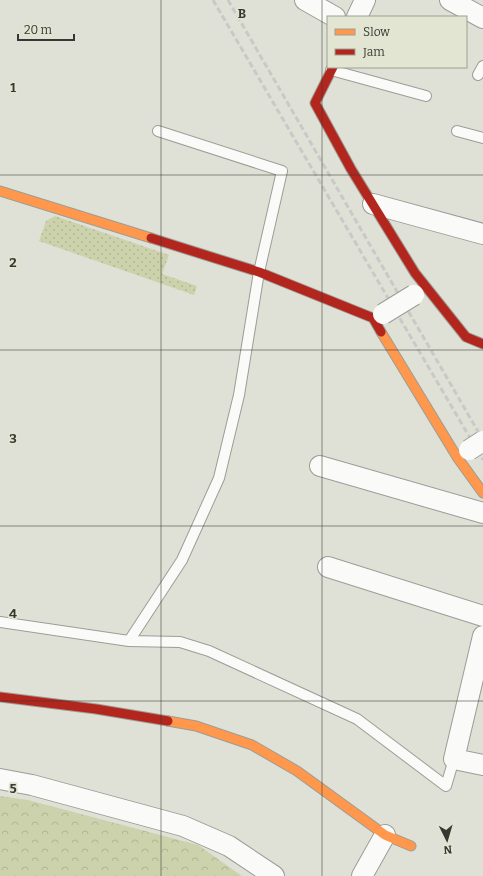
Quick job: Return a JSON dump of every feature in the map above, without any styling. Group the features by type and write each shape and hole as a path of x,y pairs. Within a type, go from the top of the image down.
{"street":[{"path":"305,0 333,16"},
{"path":"357,16 365,0"},
{"path":"450,0 483,18"},
{"path":"332,68 315,103 373,204 420,291 466,337 483,344"},
{"path":"0,191 259,272 378,316 470,449 483,494"},
{"path":"373,204 483,234"},
{"path":"378,316 420,291"},
{"path":"320,466 483,513"},
{"path":"328,567 483,616"},
{"path":"483,636 454,759 483,765"},
{"path":"0,697 96,708 196,726 252,745 297,771 385,835 411,846"},
{"path":"0,779 32,785 183,826 229,846 274,876"},
{"path":"362,876 385,835"}],"lane":[{"path":"332,68 426,96"},
{"path":"129,641 182,560 219,478 239,395 259,272 282,171 158,131"},
{"path":"457,131 483,138"},
{"path":"0,622 129,641 180,642 209,651 357,720 446,786 454,759"}],"green space":[{"path":"55,216 169,255 162,274 197,286 194,295 39,241 46,221"},
{"path":"0,796 28,800 198,845 242,876 0,876"}],"railway":[{"path":"213,0 483,460"},
{"path":"228,0 483,440"}],"traffic: slow":[{"path":"0,191 151,238"},
{"path":"381,332 457,457 483,493"},
{"path":"168,721 196,726 252,745 297,771 385,835 411,846"}],"traffic: jam":[{"path":"332,68 315,103 351,169 415,273 466,337 483,344"},
{"path":"151,238 259,272 373,318 381,332"},
{"path":"0,697 96,709 168,721"}]}
